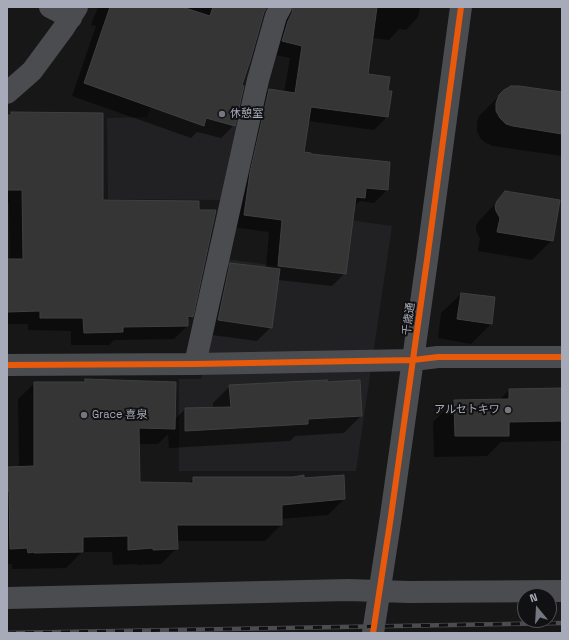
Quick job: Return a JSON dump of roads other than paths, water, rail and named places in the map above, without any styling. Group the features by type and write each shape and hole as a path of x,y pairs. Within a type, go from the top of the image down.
{"street":[{"path":"7,93 32,71 74,12 50,7"},
{"path":"195,364 258,80 276,16 281,7"},
{"name":"千歳通","path":"372,633 391,516 461,7"},
{"path":"7,365 195,364 413,360 438,357 562,357"},
{"path":"7,598 340,591 562,591"}],"railway":[{"path":"7,633 562,623"}],"place":[{"name":"休憩室","path":"222,114"},
{"name":"アルセトキワ","path":"508,410"},
{"name":"Grace 喜泉","path":"84,415"}]}
